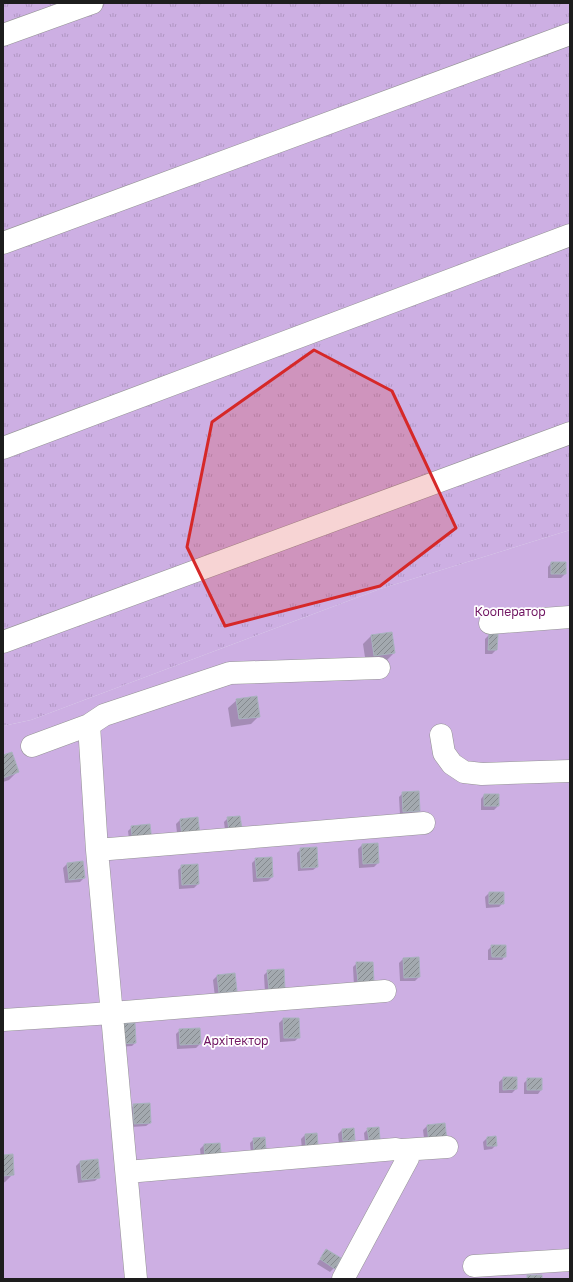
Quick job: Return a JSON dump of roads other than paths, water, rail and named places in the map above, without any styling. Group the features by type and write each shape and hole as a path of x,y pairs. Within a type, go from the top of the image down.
{"lane":[{"path":"3,35 92,3"},
{"path":"3,243 570,34"},
{"path":"3,448 570,235"},
{"path":"3,642 570,433"},
{"path":"490,623 570,617"},
{"path":"32,746 89,725 104,715 230,673 379,668"},
{"path":"89,725 98,850 136,1279"},
{"path":"441,735 444,753 452,764 464,772 482,774 570,771"},
{"path":"98,850 424,823"},
{"path":"3,1020 112,1013 385,991"},
{"path":"127,1172 396,1149 402,1150 447,1147"},
{"path":"343,1279 408,1158 408,1154 402,1150"},
{"path":"474,1266 570,1260"}],"park label":[{"name":"Кооператор","path":"510,612"},
{"name":"Архітектор","path":"236,1041"}]}
